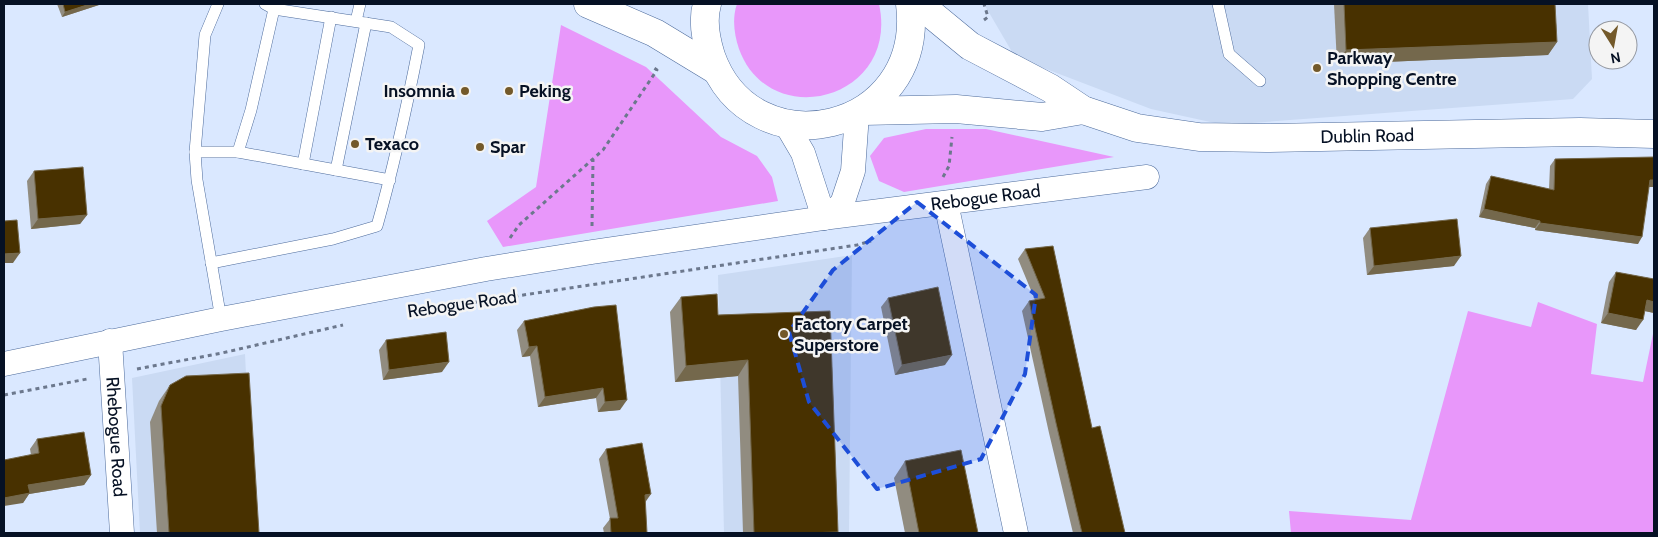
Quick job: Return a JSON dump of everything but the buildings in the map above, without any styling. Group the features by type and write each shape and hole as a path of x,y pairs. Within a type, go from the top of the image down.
{"main road":[{"path":"588,4 655,33 716,70"},
{"path":"707,4 705,11 706,41 716,70 734,94 758,113 786,124 822,125 860,112 956,109 1042,117 1083,110"},
{"path":"860,112 883,94 899,72 909,48 912,22 910,4"},
{"path":"919,4 970,46 1050,88 1083,110"},
{"name":"Dublin Road","path":"1083,110 1137,128 1199,137 1266,138 1580,132 1654,134"}],"street":[{"path":"786,124 803,153 824,218 842,204 853,171 860,112"},
{"name":"Rebogue Road","path":"4,364 221,319 486,269 824,218 944,192 1147,177"},
{"path":"944,192 1016,533"},
{"name":"Rhebogue Road","path":"110,341 122,533"}],"lane":[{"path":"218,4 205,35 195,152 197,180 221,319"},
{"path":"336,170 361,22 360,4"},
{"path":"1218,4 1229,54 1260,81"},
{"path":"211,263 333,239 377,226 405,118 418,45 391,28 270,6 251,110 238,152"},
{"path":"303,164 331,17"},
{"path":"195,152 238,152 390,180"}],"path":[{"path":"486,269 519,225 603,150 656,70 641,58 655,33"},
{"path":"944,192 950,166 952,137"},
{"path":"592,252 593,159"},
{"name":"Rebogue Road","path":"435,308 857,245 875,240"},
{"path":"4,395 222,353 347,324"}],"highlighted area":[{"path":"917,202 1036,295 1025,374 981,459 877,489 809,402 789,332 833,270"}],"shaded area":[{"path":"737,4 879,4 880,37 870,63 852,82 828,94 802,97 777,91 755,75 737,43 734,20"},
{"name":"Parkway Shopping Centre","path":"984,4 1588,4 1588,70 1592,70 1592,79 1573,99 1224,125 1151,109 1015,57"},
{"path":"561,25 646,67 721,137 757,156 772,177 778,201 503,247 487,221 536,187"},
{"path":"926,129 986,129 1114,157 904,192 879,181 870,156 884,138"},
{"path":"852,255 849,533 724,533 718,275"},
{"path":"1538,302 1597,324 1591,374 1643,382 1654,329 1654,533 1291,533 1289,511 1411,520 1468,311 1531,327"},
{"path":"245,354 254,533 140,533 132,378"}],"place":[{"name":"Parkway Shopping Centre","path":"1317,68"},
{"name":"Insomnia","path":"465,91"},
{"name":"Peking","path":"509,91"},
{"name":"Texaco","path":"355,144"},
{"name":"Spar","path":"480,147"},
{"name":"Factory Carpet Superstore","path":"784,334"}]}
